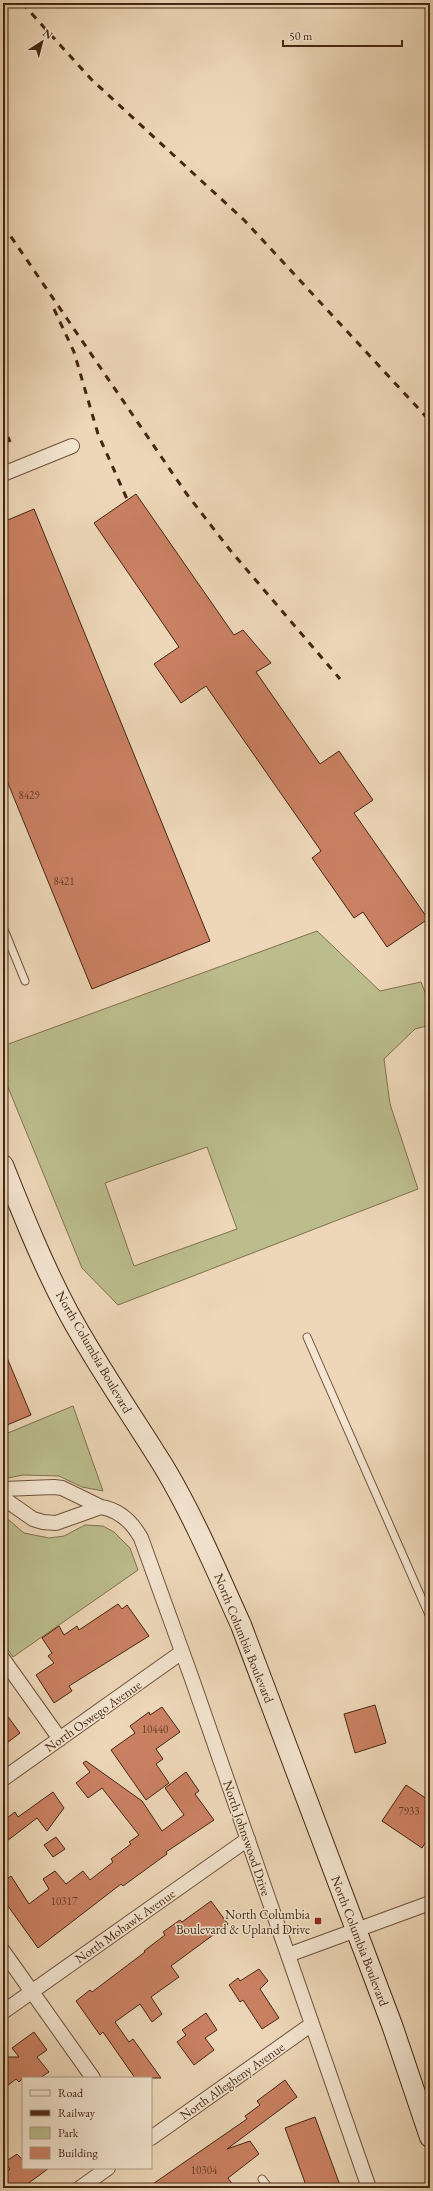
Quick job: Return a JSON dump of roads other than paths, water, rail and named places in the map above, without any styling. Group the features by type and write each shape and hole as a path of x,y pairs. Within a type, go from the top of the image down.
{"main road":[{"name":"North Columbia Boulevard","path":"3,1166 38,1253 68,1311 106,1378 164,1468 213,1562 241,1625 409,2071 430,2137"}],"street":[{"path":"3,474 72,446"},
{"path":"24,1511 23,1496 29,1487"},
{"name":"North Johnswood Drive","path":"3,1489 54,1487 70,1492 122,1515 139,1534 248,1839 369,2188"},
{"path":"69,1517 74,1503 70,1492"},
{"path":"3,1498 24,1511 33,1519 43,1522 56,1523 69,1517 101,1507"},
{"name":"North Oswego Avenue","path":"3,1779 182,1652"},
{"path":"3,1659 60,1739"},
{"name":"North Mohawk Avenue","path":"3,2012 248,1839"},
{"path":"288,1955 430,1903"},
{"path":"3,1951 92,2077"},
{"name":"North Allegheny Avenue","path":"152,2137 312,2024"},
{"path":"80,2188 107,2169"}],"lane":[{"path":"3,927 25,981"},
{"path":"307,1337 430,1617"},
{"path":"262,2178 269,2188"}],"railway":[{"path":"22,3 91,79 245,221 430,421"},
{"path":"3,225 186,493 230,550 340,679"},
{"path":"54,309 74,352 98,434 127,499"},
{"path":"3,424 10,442"}],"place":[{"name":"North Columbia Boulevard & Upland Drive","path":"318,1921"}]}
